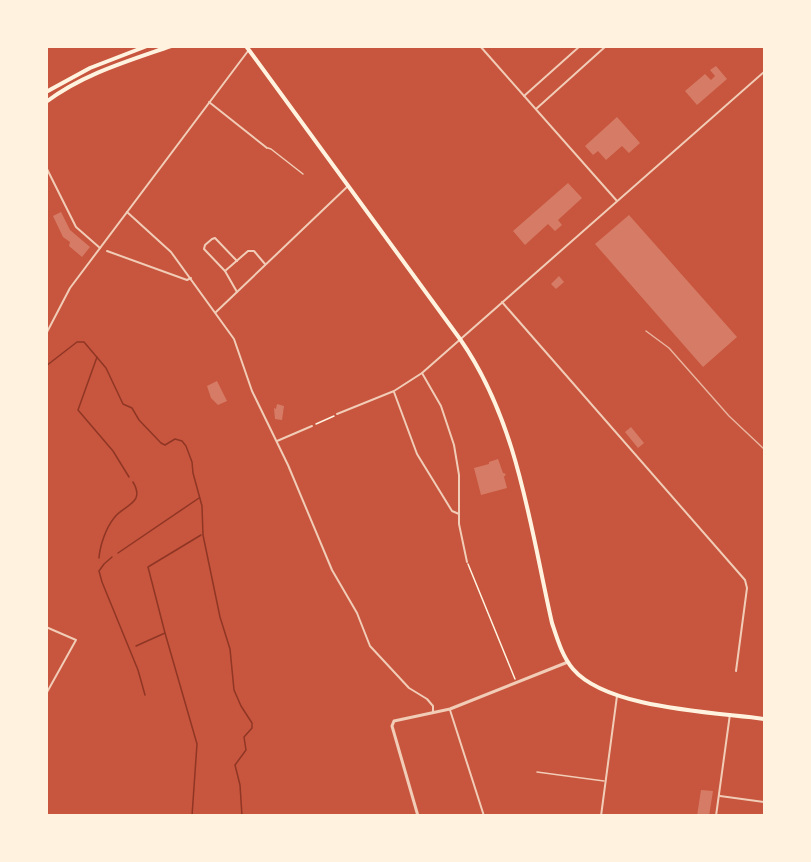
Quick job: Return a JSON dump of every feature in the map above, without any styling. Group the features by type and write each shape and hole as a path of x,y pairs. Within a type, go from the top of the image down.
{"main road":[{"path":"46,93 90,68 147,46"},
{"path":"46,102 92,75 171,46"},
{"path":"248,48 460,339 494,398 516,462 552,623 568,662 587,681 617,696 649,704 765,719"}],"street":[{"path":"480,46 617,201"},
{"path":"524,96 580,46"},
{"path":"536,109 606,46"},
{"path":"46,334 70,288 248,48"},
{"path":"337,414 394,392 422,373 765,72"},
{"path":"209,102 267,148"},
{"path":"46,167 76,227 100,248"},
{"path":"216,312 348,186"},
{"path":"127,212 171,252 234,339 252,391 277,441 332,570 357,613 370,646 409,688 431,703 434,713"},
{"path":"237,261 215,238 204,245 204,249 225,272 237,292"},
{"path":"107,251 187,280 191,278"},
{"path":"225,272 248,251 254,251 265,264"},
{"path":"502,302 745,580 747,588 736,671"},
{"path":"422,373 441,406 454,445 459,475 460,536 467,562"},
{"path":"394,392 417,454 452,511 459,514"},
{"path":"277,441 312,426"},
{"path":"46,627 76,640 46,694"},
{"path":"418,816 392,726 394,721 450,709 568,662"},
{"path":"601,816 617,696"},
{"path":"450,709 484,816"},
{"path":"716,816 730,714"},
{"path":"719,796 765,802"}],"lane":[{"path":"267,148 271,148 303,174"},
{"path":"537,772 605,781"}],"path":[{"path":"312,426 337,414"},
{"path":"467,562 515,680"}],"building":[{"path":"716,66 727,79 697,105 685,91 705,74 711,80 715,76 710,70"},
{"path":"617,117 640,143 629,153 622,146 606,160 598,151 593,155 585,146"},
{"path":"568,183 582,198 558,220 562,225 555,231 548,224 525,245 513,231"},
{"path":"61,212 70,230 90,247 82,257 69,246 70,242 63,237 53,216"},
{"path":"629,215 737,337 703,367 595,244"},
{"path":"559,276 564,282 556,289 551,284"},
{"path":"217,381 227,401 218,405 211,398 207,386"},
{"path":"277,404 284,406 282,420 275,419 274,408 276,409"},
{"path":"631,427 644,443 638,448 625,432"},
{"path":"498,459 503,473 506,474 504,477 507,488 481,495 474,468"},
{"path":"701,790 713,791 709,816 697,816"}],"waterway":[{"path":"46,366 77,342 84,342 106,368 123,404 132,408 139,420 161,443 165,445 175,439 182,441 186,446 202,506 203,535 220,617 230,649 234,690 252,723 252,728 244,737 246,750 235,765 240,785 242,816"},
{"path":"97,357 78,410 113,451 129,477"},
{"path":"99,558 104,537 111,522 135,500 137,495 133,482"},
{"path":"118,553 199,498"},
{"path":"192,816 197,744 148,567 201,535"},
{"path":"112,557 99,571 138,670 145,695"},
{"path":"136,646 165,633"}],"railway":[{"path":"646,331 669,348 729,416 764,449"}]}
